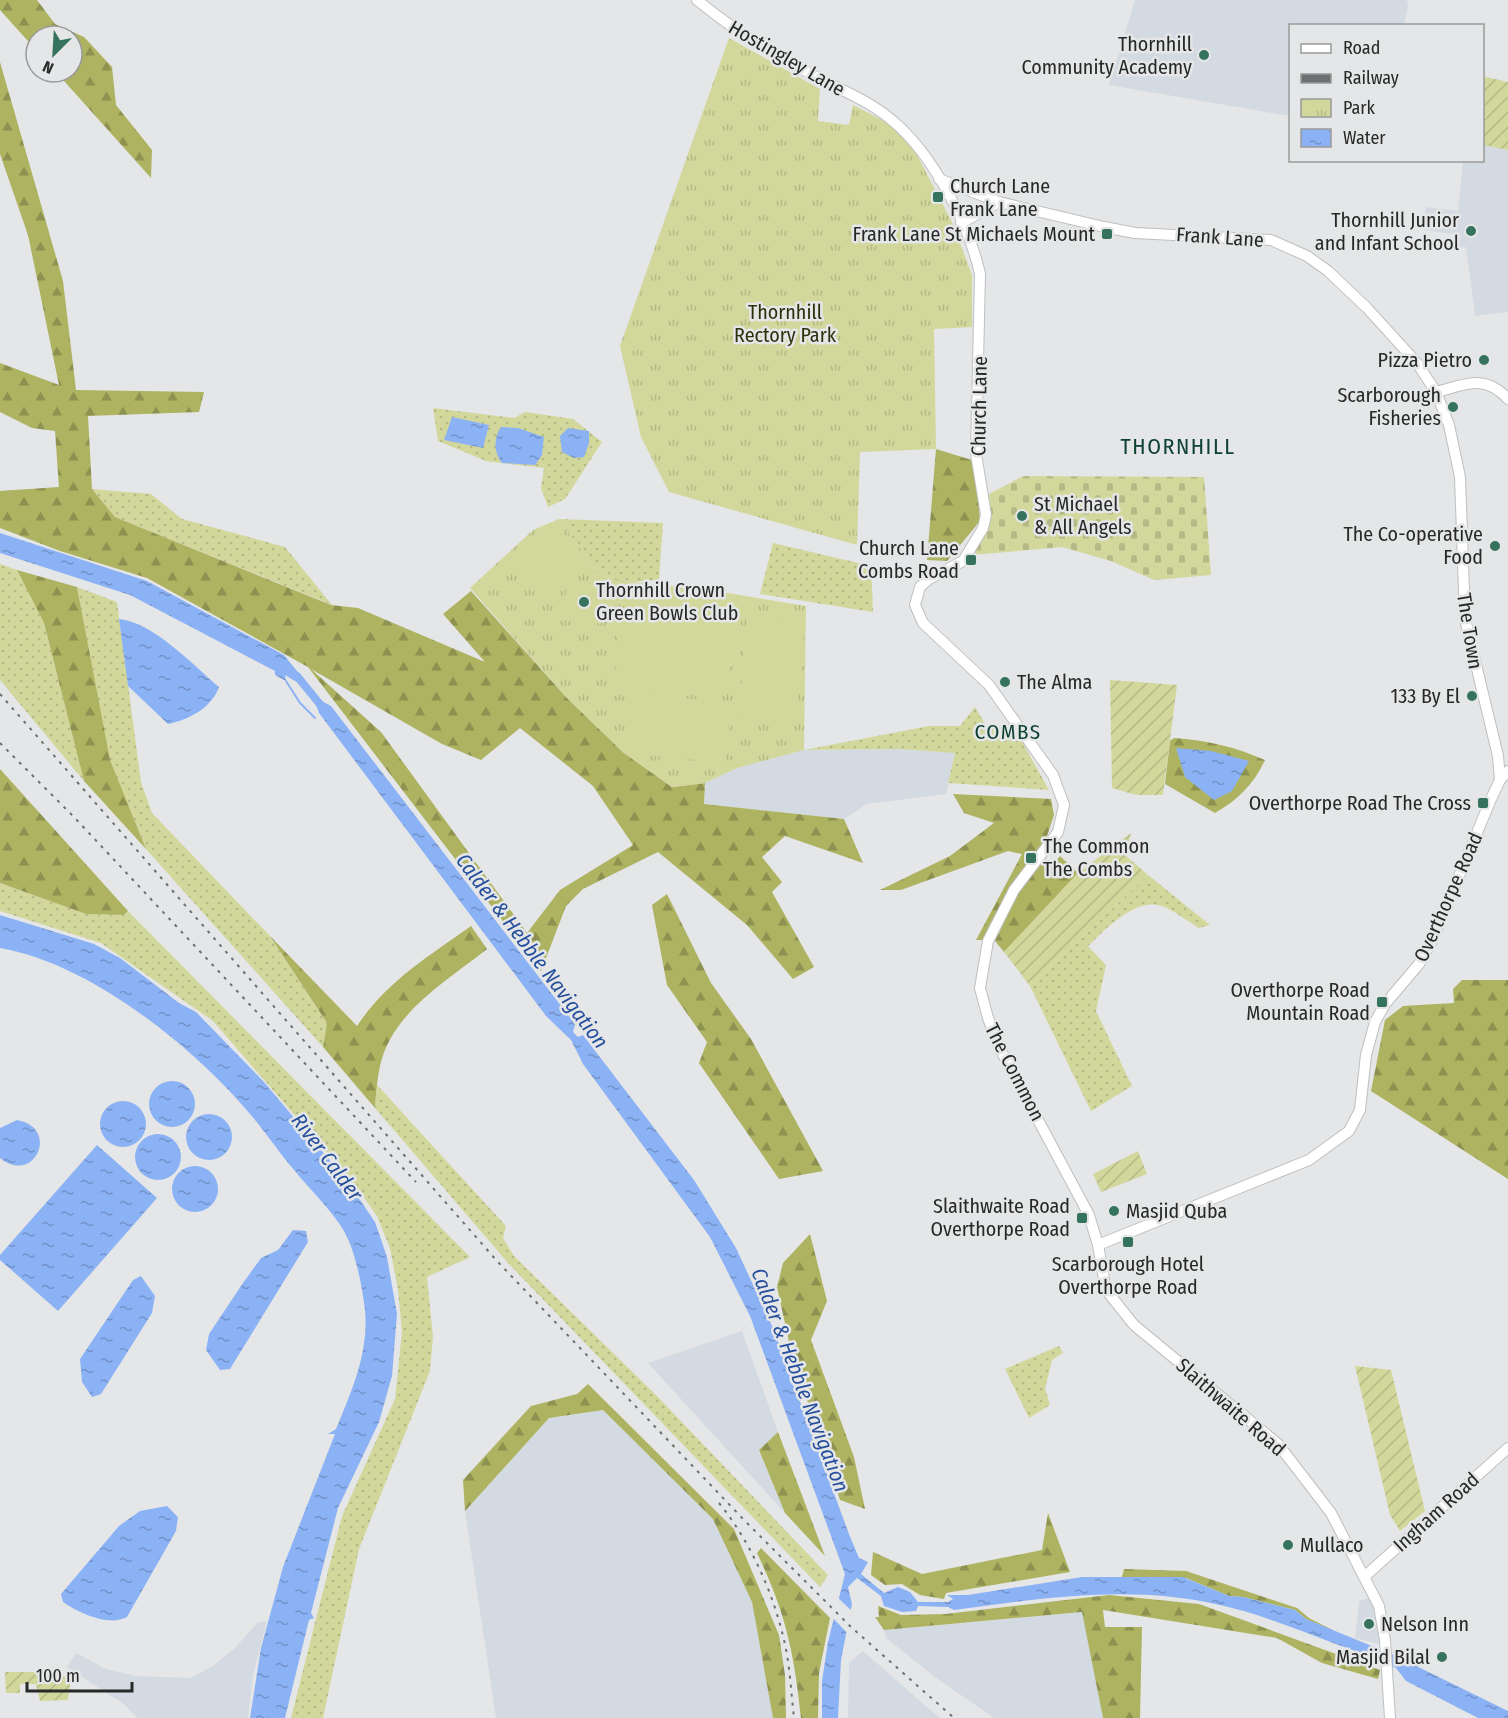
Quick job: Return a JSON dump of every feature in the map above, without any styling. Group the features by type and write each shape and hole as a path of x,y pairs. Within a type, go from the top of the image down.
{"main road":[{"name":"Hostingley Lane","path":"697,0 718,18 784,60 880,112 922,149 938,176"},
{"name":"Frank Lane","path":"938,176 999,202 1135,233 1271,240 1307,256 1328,271 1397,339 1417,363 1436,392 1443,408"},
{"name":"Church Lane","path":"938,176 974,248 980,274 976,454 986,514 983,528 963,561 923,583 915,599 918,616 989,685 1053,775 1064,805"},
{"path":"961,223 999,202"},
{"path":"1436,392 1482,382 1498,387 1508,399"},
{"name":"The Town","path":"1443,408 1460,477 1465,619 1498,756 1500,780"},
{"name":"Overthorpe Road","path":"1098,1245 1310,1160 1349,1131 1360,1110 1366,1055 1376,1022 1385,1004 1419,964 1432,941 1500,780 1508,771"},
{"name":"The Common","path":"1064,805 1058,832 1014,890 988,941 981,988 988,1018 999,1047 1089,1215 1098,1245 1102,1278"},
{"name":"Slaithwaite Road","path":"1102,1278 1114,1303 1134,1325 1278,1444 1331,1513 1379,1606 1385,1640 1390,1718"},
{"name":"Ingham Road","path":"1364,1577 1508,1448"}],"shaded area":[{"name":"Thornhill Community Academy","path":"1135,0 1407,0 1404,24 1289,24 1289,116 1109,85"},
{"name":"Thornhill Junior and Infant School","path":"1484,145 1508,150 1508,312 1475,316 1466,247 1456,248 1453,234 1424,230 1426,207 1458,211 1463,162 1484,162"},
{"path":"900,749 955,753 946,794 867,804 844,819 704,804 705,783 737,768 776,756 804,750"},
{"path":"742,1331 778,1432 759,1451 785,1513 648,1363"},
{"path":"603,1410 713,1519 752,1602 773,1718 496,1718 465,1511 549,1418"},
{"path":"1369,1598 1376,1611 1379,1644 1355,1638 1359,1601"},
{"path":"1083,1612 1103,1718 994,1718 935,1677 886,1638 884,1630"},
{"path":"267,1621 253,1676 248,1718 137,1718 125,1705 67,1667 76,1653 106,1669 136,1676 190,1678 213,1666 235,1648 257,1623"},
{"path":"863,1651 941,1718 848,1718 849,1663"}],"green space":[{"path":"0,0 37,0 55,24 24,24 24,37 0,10"},
{"path":"84,37 112,67 116,105 152,150 151,178 67,84 84,84"},
{"name":"Thornhill Rectory Park","path":"729,38 820,89 818,121 849,125 853,105 892,125 917,155 953,224 972,275 972,327 934,329 936,449 860,452 857,545 669,492 641,437 620,346"},
{"path":"0,62 63,281 76,390 204,392 199,412 88,416 92,489 115,517 331,605 358,608 485,662 443,614 471,591 567,698 624,753 672,787 705,783 704,804 844,819 863,863 785,836 762,857 782,882 772,892 814,967 793,979 747,925 658,852 583,889 566,906 541,971 308,667 147,578 60,551 0,528 0,491 59,487 55,431 32,428 0,412 0,363 59,385 28,235 0,154","holes":["311,669 442,744 481,760 520,728 593,786 633,845 560,890 527,933 381,732"]},
{"path":"1484,76 1508,82 1508,150 1484,145"},
{"path":"433,408 514,418 525,412 573,419 602,442 565,499 548,507 541,488 544,468 486,461 438,441"},
{"path":"936,449 975,461 980,521 947,561 927,560"},
{"path":"1023,476 1204,477 1211,575 1154,580 1111,561 1062,547 972,555 990,510 989,494"},
{"path":"92,489 151,494 182,519 285,547 332,605 115,517"},
{"path":"559,519 663,523 659,580 632,582 599,575"},
{"path":"559,519 599,575 632,582 703,589 806,606 804,750 737,768 705,783 672,787 624,753 567,698 470,588 533,530"},
{"path":"559,527 581,557 541,590 517,561"},
{"path":"773,543 871,566 873,612 760,594"},
{"path":"0,564 17,570 44,623 84,781 0,680"},
{"path":"17,570 77,587 110,760 146,849 84,781 44,623"},
{"name":"Thornhill Crown Green Bowls Club","path":"567,580 606,584 601,624 563,620"},
{"path":"643,585 717,594 730,603 737,621 736,659 721,683 698,692 662,692 634,687 619,676 613,662 625,601 632,592"},
{"path":"77,587 117,602 141,782 152,813 270,936 327,1023 323,1047 146,849 109,759"},
{"path":"747,616 805,622 796,721 739,715"},
{"path":"1110,680 1177,685 1163,795 1136,795 1112,788"},
{"path":"629,692 730,703 726,763 624,753"},
{"path":"975,707 988,729 1011,722 1049,790 948,783 955,753 900,749 804,750 929,726 960,726"},
{"path":"1174,738 1221,745 1265,760 1256,777 1244,791 1215,813 1165,784 1170,741"},
{"path":"0,769 128,911 124,915 86,914 0,883"},
{"path":"953,794 1051,799 1054,815 1047,836 1013,886 984,940 976,940 1022,854 1008,851 901,890 880,890 950,856 994,823 964,813"},
{"path":"1131,833 1125,855 1148,875 1030,986 1004,952 1078,873"},
{"path":"1060,856 1078,873 1004,952 995,941 1019,892 1043,859 1050,867"},
{"path":"1148,875 1210,925 1199,928 1176,913 1152,904 1131,910 1103,931 1088,946 1106,965 1096,1011 1132,1086 1091,1111 1030,986"},
{"path":"0,883 86,914 124,915 128,911 470,1257 427,1277 433,1337 430,1371 359,1549 323,1718 291,1718 342,1516 395,1399 402,1332 398,1290 390,1248 377,1216 355,1185 213,1021 101,943 0,911"},
{"path":"667,894 711,983 751,1039 823,1171 779,1179 699,1063 707,1042 667,985 652,905"},
{"path":"471,926 487,949 423,999 396,1029 386,1047 380,1066 375,1108 323,1047 327,1023 270,936 357,1026 381,996 395,983 424,959"},
{"path":"1462,980 1508,980 1508,1179 1371,1091 1385,1020 1403,1006 1454,1003 1453,989"},
{"path":"377,1085 506,1226 503,1238 514,1256 655,1394 828,1575 820,1587 509,1264 375,1108"},
{"path":"1138,1151 1147,1174 1101,1192 1093,1174"},
{"path":"810,1234 827,1301 811,1340 854,1457 865,1509 840,1500 791,1351 777,1287 783,1263"},
{"path":"1059,1346 1063,1353 1052,1360 1045,1389 1050,1405 1029,1418 1005,1369"},
{"path":"1355,1366 1391,1370 1425,1511 1400,1531 1390,1515"},
{"path":"588,1384 734,1529 779,1635 785,1675 786,1718 773,1718 752,1602 713,1519 603,1410 549,1418 465,1511 463,1480 531,1406 577,1394"},
{"path":"778,1432 825,1556 785,1513 759,1450"},
{"path":"1048,1513 1070,1572 946,1593 944,1599 920,1595 902,1584 885,1585 871,1575 873,1552 922,1574 1042,1550"},
{"path":"761,1548 830,1618 819,1673 818,1718 801,1718 792,1653 775,1595 757,1553"},
{"path":"1124,1569 1186,1571 1297,1608 1309,1618 1338,1633 1306,1619 1295,1610 1243,1597 1229,1596 1186,1578 1122,1577"},
{"path":"1109,1595 1199,1604 1380,1670 1378,1679 1322,1663 1277,1638 1103,1610 1105,1627 1142,1627 1140,1718 1103,1718 1082,1612 884,1630 875,1617 879,1617 878,1606 901,1615 946,1614"},
{"path":"5,1672 48,1672 71,1679 68,1700 40,1701 36,1684 20,1684 20,1693 6,1693"}],"water":[{"path":"452,417 489,425 483,448 444,440"},
{"path":"501,427 518,428 544,437 542,455 535,465 502,463 497,455 496,445"},
{"path":"568,428 589,431 589,443 584,457 574,458 562,452 560,436"},
{"path":"0,533 147,581 284,655 305,681 300,684 285,675 286,681 275,675 275,671 130,595 0,553"},
{"path":"119,619 132,622 159,636 219,687 211,701 191,716 168,724 128,686"},
{"path":"318,699 331,706 575,1024 573,1032 578,1037 583,1035 694,1180 736,1248 773,1328 849,1534 859,1558 868,1562 861,1574 884,1593 898,1587 910,1592 918,1602 948,1602 953,1599 947,1595 968,1595 1082,1577 1183,1577 1229,1596 1243,1597 1295,1610 1306,1619 1396,1656 1508,1711 1508,1718 1478,1718 1406,1681 1396,1668 1375,1658 1279,1623 1220,1605 1153,1595 1120,1594 1021,1601 954,1610 948,1607 918,1606 916,1611 902,1612 884,1606 881,1596 857,1578 848,1587 852,1604 841,1660 838,1718 822,1718 822,1681 828,1642 845,1574 750,1316 710,1237 583,1064 571,1040 546,1016 319,713 315,702"},
{"path":"1176,748 1211,751 1249,761 1232,791 1214,800 1185,777"},
{"name":"River Calder","path":"0,915 94,944 120,958 179,1003 196,1012 264,1082 348,1182 375,1222 387,1257 397,1314 392,1376 379,1422 338,1508 311,1613 314,1618 309,1620 285,1718 250,1718 261,1648 283,1567 335,1434 328,1434 336,1429 362,1356 366,1326 365,1310 352,1249 344,1231 327,1207 289,1164 250,1114 199,1061 137,1011 103,989 69,971 34,957 0,948"},
{"path":"172,1081 188,1088 195,1104 188,1120 172,1127 156,1120 149,1104 156,1088"},
{"path":"123,1101 139,1108 146,1124 139,1140 123,1147 107,1140 100,1124 107,1108"},
{"path":"209,1114 225,1121 232,1137 225,1153 209,1160 193,1153 186,1137 193,1121"},
{"path":"17,1120 30,1125 38,1133 40,1143 38,1152 32,1160 23,1165 12,1165 0,1158 0,1128"},
{"path":"158,1134 174,1141 181,1157 174,1173 158,1180 142,1173 135,1157 142,1141"},
{"path":"97,1145 157,1198 58,1311 0,1260 0,1255"},
{"path":"195,1166 211,1173 218,1189 211,1205 195,1212 179,1205 172,1189 179,1173"},
{"path":"293,1230 306,1231 308,1242 230,1369 220,1370 206,1350 209,1334 261,1258 278,1250"},
{"path":"141,1276 155,1296 152,1313 101,1394 92,1397 82,1382 80,1359 133,1280"},
{"path":"167,1506 178,1517 176,1531 127,1617 120,1620 103,1620 63,1602 61,1594 119,1526 140,1511"}],"pier":[{"path":"836,1596 854,1613 848,1634 833,1618"}],"waterway":[{"name":"Calder & Hebble Navigation","path":"297,676 323,708"},
{"path":"286,681 300,703 315,718"}],"railway":[{"path":"0,694 497,1261 745,1521 851,1627 954,1718"},
{"path":"0,743 74,817 416,1182"},
{"path":"719,1503 750,1550 774,1604 786,1649 794,1718"}],"place":[{"name":"Thornhill Community Academy","path":"1204,55"},
{"name":"Church Lane Frank Lane","path":"938,197"},
{"name":"Thornhill Junior and Infant School","path":"1471,231"},
{"name":"Frank Lane St Michaels Mount","path":"1107,234"},
{"name":"Pizza Pietro","path":"1484,360"},
{"name":"Scarborough Fisheries","path":"1453,407"},
{"name":"St Michael & All Angels","path":"1022,516"},
{"name":"The Co-operative Food","path":"1495,546"},
{"name":"Church Lane Combs Road","path":"971,560"},
{"name":"Thornhill Crown Green Bowls Club","path":"584,602"},
{"name":"The Alma","path":"1005,682"},
{"name":"133 By El","path":"1472,696"},
{"name":"Overthorpe Road The Cross","path":"1483,803"},
{"name":"The Common The Combs","path":"1031,858"},
{"name":"Overthorpe Road Mountain Road","path":"1382,1002"},
{"name":"Masjid Quba","path":"1114,1211"},
{"name":"Slaithwaite Road Overthorpe Road","path":"1082,1218"},
{"name":"Scarborough Hotel Overthorpe Road","path":"1128,1242"},
{"name":"Mullaco","path":"1288,1545"},
{"name":"Nelson Inn","path":"1369,1624"},
{"name":"Masjid Bilal","path":"1442,1657"}],"district":[{"name":"THORNHILL","path":"1178,446"},
{"name":"COMBS","path":"1008,732"}]}
